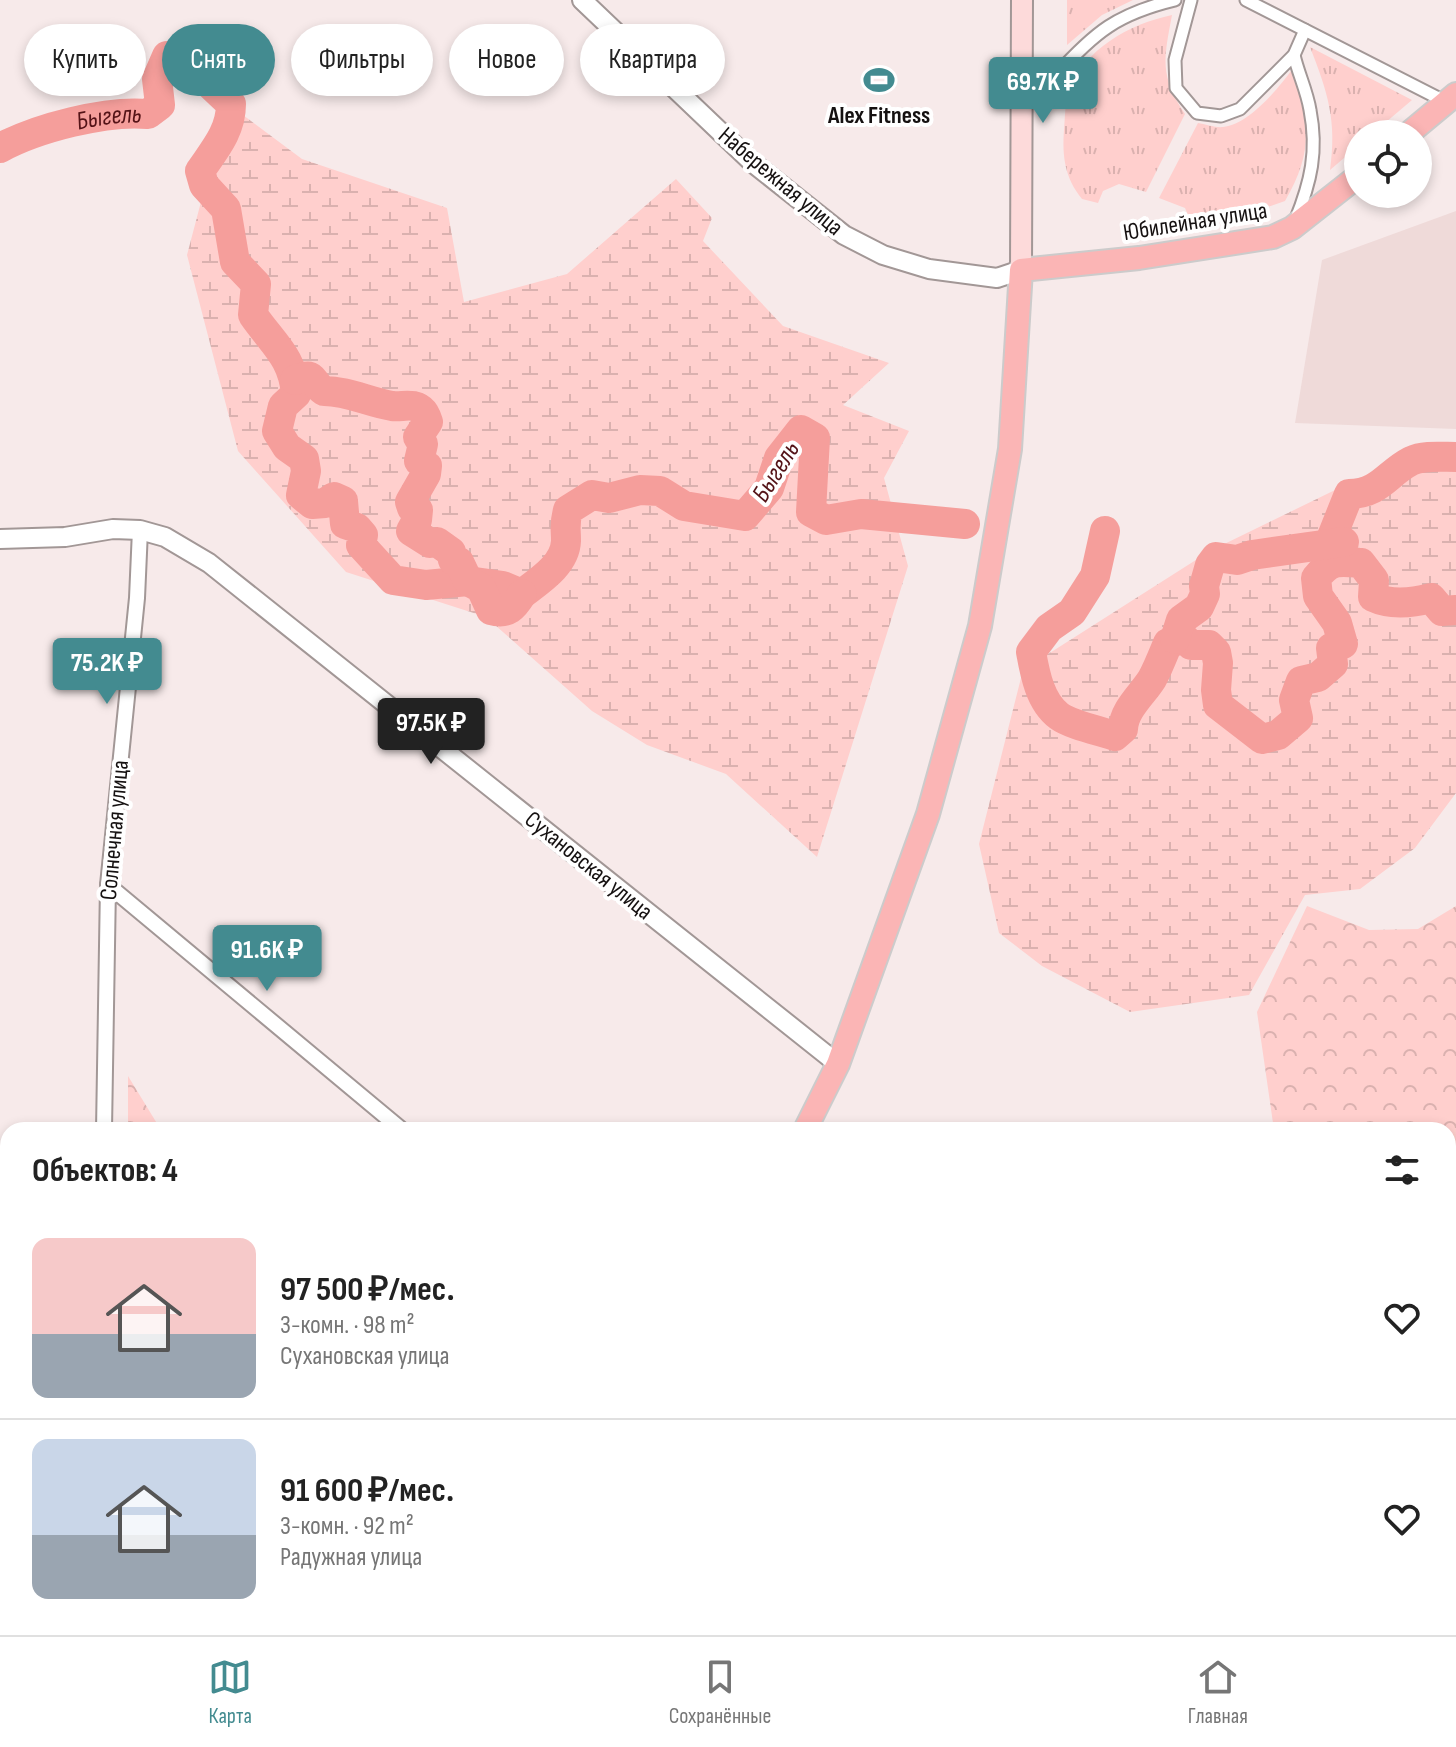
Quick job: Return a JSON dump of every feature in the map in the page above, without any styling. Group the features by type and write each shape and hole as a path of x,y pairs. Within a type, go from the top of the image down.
{"main road":[{"path":"809,1122 838,1064 928,814 980,626 1010,449 1021,270 1022,0"},
{"path":"1425,120 1451,98"},
{"name":"Юбилейная улица","path":"1021,270 1166,254 1273,237 1292,228 1344,187"}],"street":[{"name":"Набережная улица","path":"582,0 753,163 844,235 883,255 929,269 997,278 1021,270"},
{"path":"1056,75 1090,38 1112,22 1175,0"},
{"path":"1191,0 1175,60 1176,88 1197,113 1221,116 1240,109 1294,55 1305,30"},
{"path":"1246,0 1451,98"},
{"path":"1292,228 1312,173 1314,141 1310,107 1294,55"},
{"name":"Сухановская улица","path":"0,539 65,537 113,529 140,530 165,537 209,563 838,1064"},
{"name":"Солнечная улица","path":"104,1122 108,885 137,598 140,530"},
{"path":"108,885 392,1122"}],"shaded area":[{"path":"1456,211 1456,429 1295,423 1322,260"}],"green space":[{"path":"1067,0 1133,0 1102,15 1067,45"},
{"path":"1172,15 1166,55 1167,77 1185,114 1146,192 1119,184 1103,191 1098,203 1082,199 1068,175 1064,149 1066,102 1075,77 1097,51 1124,32"},
{"path":"1310,47 1412,100 1388,120 1344,120 1344,158 1330,170 1331,122 1322,79"},
{"path":"1291,71 1302,106 1306,137 1301,168 1285,201 1209,227 1193,227 1185,208 1159,198 1198,123 1223,127 1242,120 1270,97"},
{"path":"227,103 302,159 447,208 464,302 567,274 676,179 712,218 703,241 783,326 889,363 843,405 909,431 884,478 908,566 817,857 726,774 647,745 592,711 486,617 346,572 238,451 187,255"},
{"path":"1456,448 1456,793 1415,848 1360,889 1305,895 1249,995 1130,1012 1042,966 999,933 979,844 1023,670 1210,551 1413,452"},
{"path":"1307,906 1369,930 1418,929 1456,906 1456,1122 1273,1122 1257,1012"},
{"path":"128,1076 156,1122 128,1122"}],"waterway":[{"name":"Быгель","path":"0,148 72,122 112,115 148,114 160,105 157,79 162,68"},
{"name":"Быгель","path":"222,96 231,104 228,123 200,171 204,185 226,209 235,262 256,284 253,315 291,370 296,394 283,406 277,431 287,447 304,459 306,471 301,495 312,504 325,503 334,497 343,501 345,524 357,528 363,535 361,545 393,580 426,585 468,581 503,586 522,594 543,578 561,558 565,550 568,510 592,495 609,498 640,490 660,491 684,506 745,516 769,488 779,458 801,430 815,438 811,512 826,520 861,514 965,524"},
{"name":"Быгель","path":"295,380 310,377 324,391 392,406 414,406 421,410 428,422 418,437 423,444 419,461 427,466 426,474 410,502 412,508 418,510 411,531 451,552 468,581 481,588 491,610 510,609 522,594"},
{"name":"Быгель","path":"1329,544 1349,494 1376,487 1416,459 1456,457"},
{"name":"Быгель","path":"1105,531 1095,576 1072,612 1049,628 1031,652 1039,687 1053,710 1071,722 1115,736 1123,729 1130,709 1152,679 1168,643 1185,639 1191,645 1209,645 1216,652 1218,705 1262,739 1278,735 1298,718 1294,700 1301,681 1318,677 1333,664 1331,648 1343,644 1337,623 1318,596 1316,578 1331,564 1361,563 1374,580 1373,597 1380,600 1401,602 1431,598 1442,611 1456,610"},
{"name":"Быгель","path":"1175,639 1181,620 1199,607 1205,594 1210,565 1216,557 1237,560 1252,555 1344,542 1341,542"}],"place":[{"name":"Alex Fitness","path":"879,80"}]}
